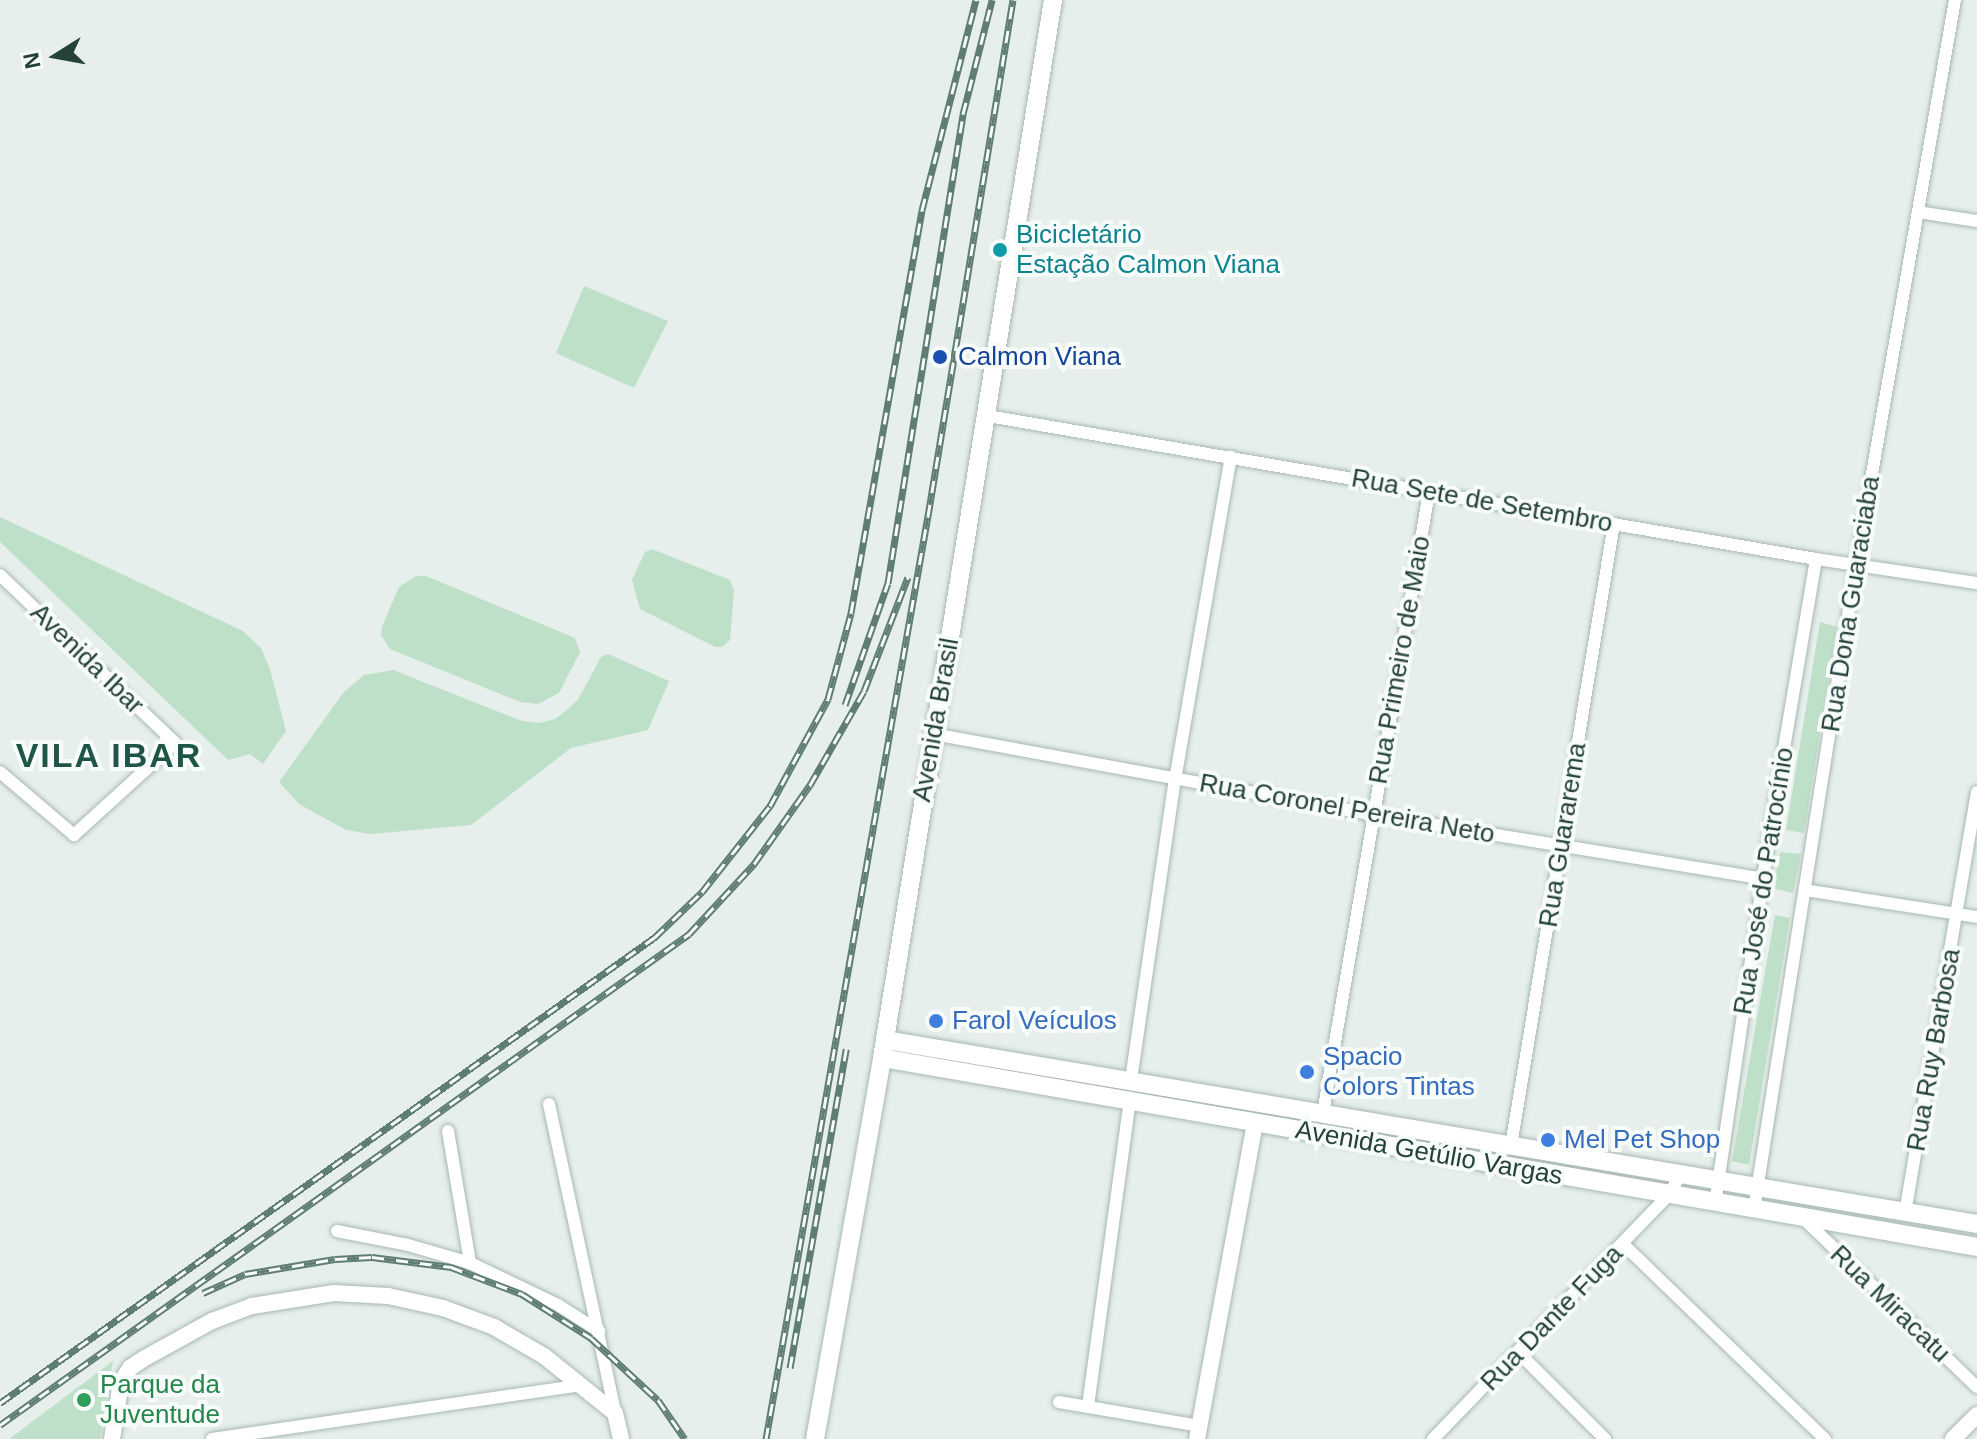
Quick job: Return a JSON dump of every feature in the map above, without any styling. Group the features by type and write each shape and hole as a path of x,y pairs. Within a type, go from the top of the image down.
{"main road":[{"name":"Avenida Brasil","path":"815,1439 988,416 1053,0"},
{"name":"Avenida Getúlio Vargas","path":"883,1049 1130,1089 1323,1113 1977,1224"},
{"name":"Avenida Getúlio Vargas","path":"1130,1089 1255,1122 1977,1247"},
{"path":"1255,1122 1259,1115 1269,1111 1312,1115 1323,1113"}],"street":[{"name":"Rua Dona Guaraciaba","path":"1754,1209 1856,565 1955,0"},
{"path":"1918,212 1977,221"},
{"name":"Rua Sete de Setembro","path":"988,416 1816,559 1977,583"},
{"path":"1088,1406 1175,780 1231,457"},
{"name":"Rua Primeiro de Maio","path":"1323,1113 1429,492"},
{"name":"Rua Guararema","path":"1511,1146 1614,524"},
{"name":"Rua José do Patrocínio","path":"1715,1204 1763,879 1816,559"},
{"name":"Avenida Ibar","path":"0,575 175,743 74,835 0,772"},
{"name":"Rua Coronel Pereira Neto","path":"933,734 1374,815 1763,879"},
{"name":"Rua Ruy Barbosa","path":"1905,1213 1977,792"},
{"path":"1805,890 1977,917"},
{"path":"549,1104 565,1193 599,1331 621,1439"},
{"path":"1059,1402 1088,1406 1198,1433 1255,1122"},
{"path":"448,1131 470,1263"},
{"name":"Rua Dante Fuga","path":"1433,1439 1669,1195 1681,1173"},
{"name":"Rua Miracatu","path":"1804,1219 1977,1387"},
{"path":"337,1231 408,1245 470,1263 558,1305 599,1331"},
{"path":"1623,1244 1825,1439"},
{"path":"112,1439 121,1382 130,1368 212,1321 252,1306 334,1293 388,1296 443,1308 494,1327 544,1356 615,1413"},
{"path":"1519,1353 1605,1439"},
{"path":"212,1439 583,1385"},
{"path":"1953,1439 1977,1415"}],"green space":[{"path":"584,286 668,321 634,388 556,353"},
{"path":"0,517 243,631 261,648 270,669 286,731 263,764 250,754 228,760 0,542"},
{"path":"652,549 730,580 734,591 730,640 722,647 715,647 640,609 632,580 645,552"},
{"path":"416,576 426,576 575,638 580,652 559,693 538,704 520,702 390,649 381,635 382,627 399,587"},
{"path":"1820,622 1837,627 1804,833 1786,830"},
{"path":"608,654 669,681 648,730 571,748 471,825 371,834 346,830 299,804 279,782 344,692 364,675 393,670 522,721 539,723 555,719 579,698 601,657"},
{"path":"1780,852 1801,854 1793,893 1773,888"},
{"path":"1775,915 1790,918 1749,1165 1732,1161"},
{"name":"Parque da Juventude","path":"113,1361 100,1439 9,1439"}],"railway":[{"path":"0,1403 655,937 702,892 770,806 828,699 851,613 922,210 976,0"},
{"path":"845,705 888,583 963,114 992,0"},
{"path":"766,1439 928,516 1013,0"},
{"path":"0,1425 689,934 754,864 810,785 864,691 908,577"},
{"path":"790,1368 846,1049"},
{"path":"203,1293 245,1274 335,1259 372,1257 451,1267 522,1294 591,1338 658,1400 685,1439"}],"place":[{"name":"Bicicletário Estação Calmon Viana","path":"1000,250"},
{"name":"Calmon Viana","path":"940,357"},
{"name":"Farol Veículos","path":"936,1021"},
{"name":"Spacio Colors Tintas","path":"1307,1072"},
{"name":"Mel Pet Shop","path":"1548,1140"},
{"name":"Parque da Juventude","path":"84,1400"}],"district":[{"name":"VILA IBAR","path":"109,756"}]}
